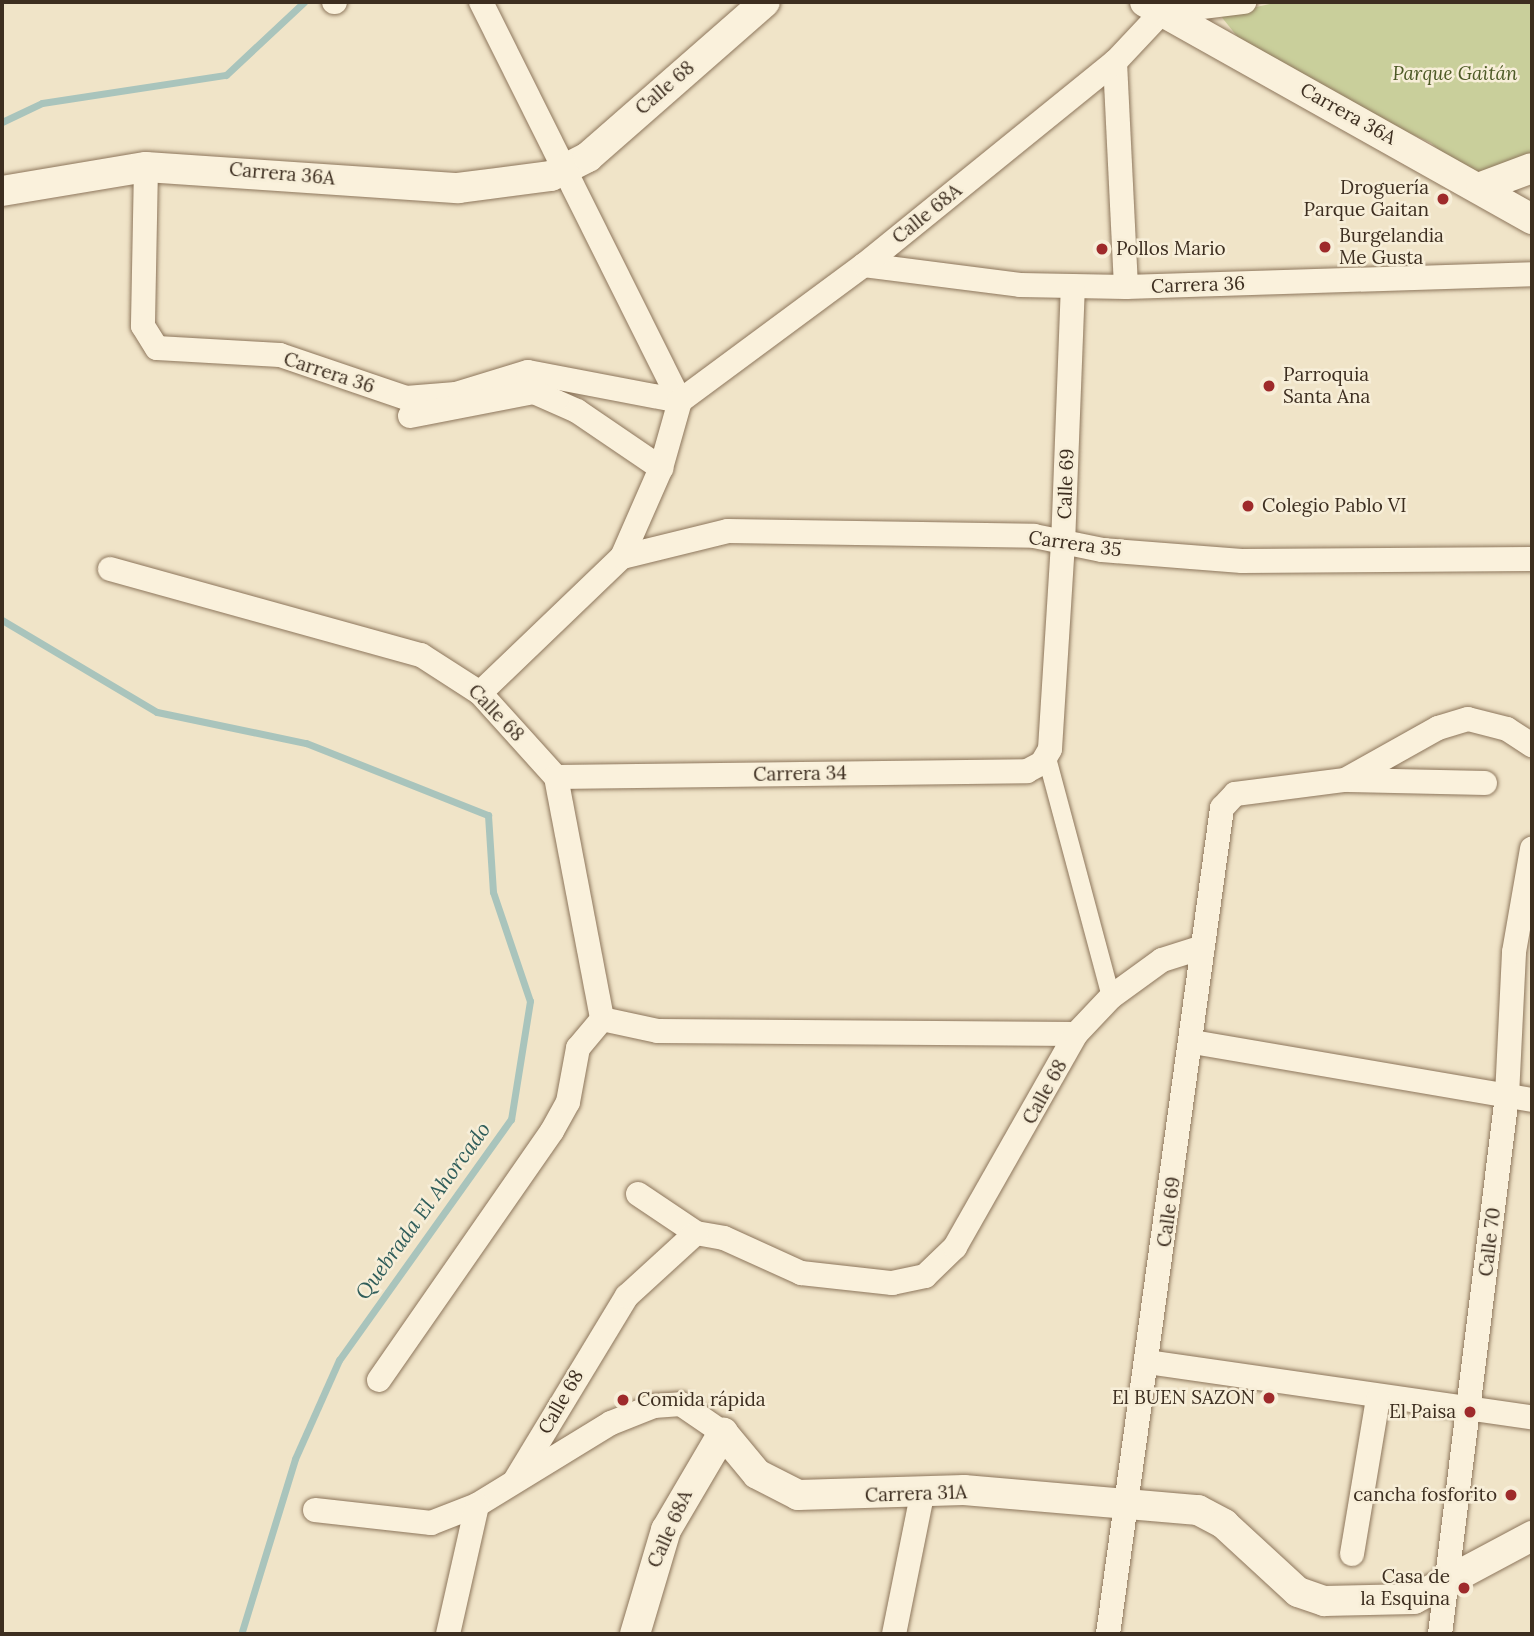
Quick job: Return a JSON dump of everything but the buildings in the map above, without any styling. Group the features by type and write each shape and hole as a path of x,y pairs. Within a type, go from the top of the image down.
{"street":[{"path":"480,693 622,557 662,468 680,401 563,172 481,2"},
{"name":"Calle 68","path":"563,172 765,2"},
{"path":"1154,7 1244,2"},
{"name":"Carrera 36A","path":"1154,7 1481,187 1532,219"},
{"name":"Calle 68A","path":"680,401 864,265 1115,62 1154,7"},
{"path":"1115,62 1126,287"},
{"name":"Carrera 36A","path":"2,191 146,167 458,188 563,172"},
{"name":"Carrera 36","path":"146,167 142,326 158,348 280,355 406,398 456,394 528,372 680,401"},
{"path":"1481,187 1532,168"},
{"name":"Carrera 36","path":"864,265 1073,286 1126,287 1532,274"},
{"name":"Calle 69","path":"1044,760 1063,544 1073,286"},
{"path":"410,416 534,392 565,404 662,468"},
{"name":"Carrera 35","path":"622,557 728,531 1034,536 1063,544 1242,561 1532,559"},
{"name":"Calle 68","path":"110,569 421,654 480,693 556,777"},
{"path":"1345,780 1438,728 1468,719 1507,729 1532,745"},
{"path":"1044,760 1111,997"},
{"name":"Carrera 34","path":"556,777 1027,771 1044,760"},
{"path":"556,777 602,1019"},
{"path":"1345,780 1485,783"},
{"name":"Calle 69","path":"1108,1634 1193,1042 1222,808 1235,794 1345,780"},
{"name":"Calle 70","path":"1440,1634 1444,1587 1470,1413 1507,1096 1514,952 1532,849"},
{"name":"Calle 68","path":"514,1482 627,1296 696,1233 724,1238 802,1273 892,1283 925,1276 955,1247 1076,1034 1111,997 1161,960 1203,947"},
{"path":"602,1019 658,1031 1076,1034"},
{"path":"379,1380 552,1131 568,1102 578,1048 602,1019"},
{"path":"1193,1042 1532,1100"},
{"path":"638,1194 696,1233"},
{"path":"1148,1362 1470,1413 1532,1417"},
{"path":"1352,1554 1378,1399"},
{"name":"Carrera 31A","path":"315,1510 401,1525 431,1523 477,1505 611,1423 654,1406 681,1404 723,1433 757,1474 798,1495 923,1490 1198,1510 1224,1524 1298,1592 1324,1601 1414,1599 1444,1587 1532,1536"},
{"name":"Calle 68A","path":"635,1634 666,1530 723,1433"},
{"path":"894,1634 923,1490"},
{"path":"448,1634 477,1505"},
{"path":"635,1634 642,1634"}],"green space":[{"name":"Parque Gaitán","path":"1279,2 1532,2 1532,165 1481,187 1431,143 1260,65 1220,15"}],"waterway":[{"name":"Quebrada El Ahorcado","path":"2,122 42,103 226,75 304,2"},
{"name":"Quebrada El Ahorcado","path":"2,620 157,712 306,743 488,815 493,892 530,1001 511,1119 339,1360 295,1459 241,1634"}],"place":[{"name":"Droguería Parque Gaitan","path":"1443,199"},
{"name":"Burgelandia Me Gusta","path":"1325,247"},
{"name":"Pollos Mario","path":"1102,249"},
{"name":"Parroquia Santa Ana","path":"1269,386"},
{"name":"Colegio Pablo VI","path":"1248,506"},
{"name":"El BUEN SAZON","path":"1269,1398"},
{"name":"Comida rápida","path":"623,1400"},
{"name":"El Paisa","path":"1470,1412"},
{"name":"cancha fosforito","path":"1511,1495"},
{"name":"Casa de la Esquina","path":"1464,1588"}]}
